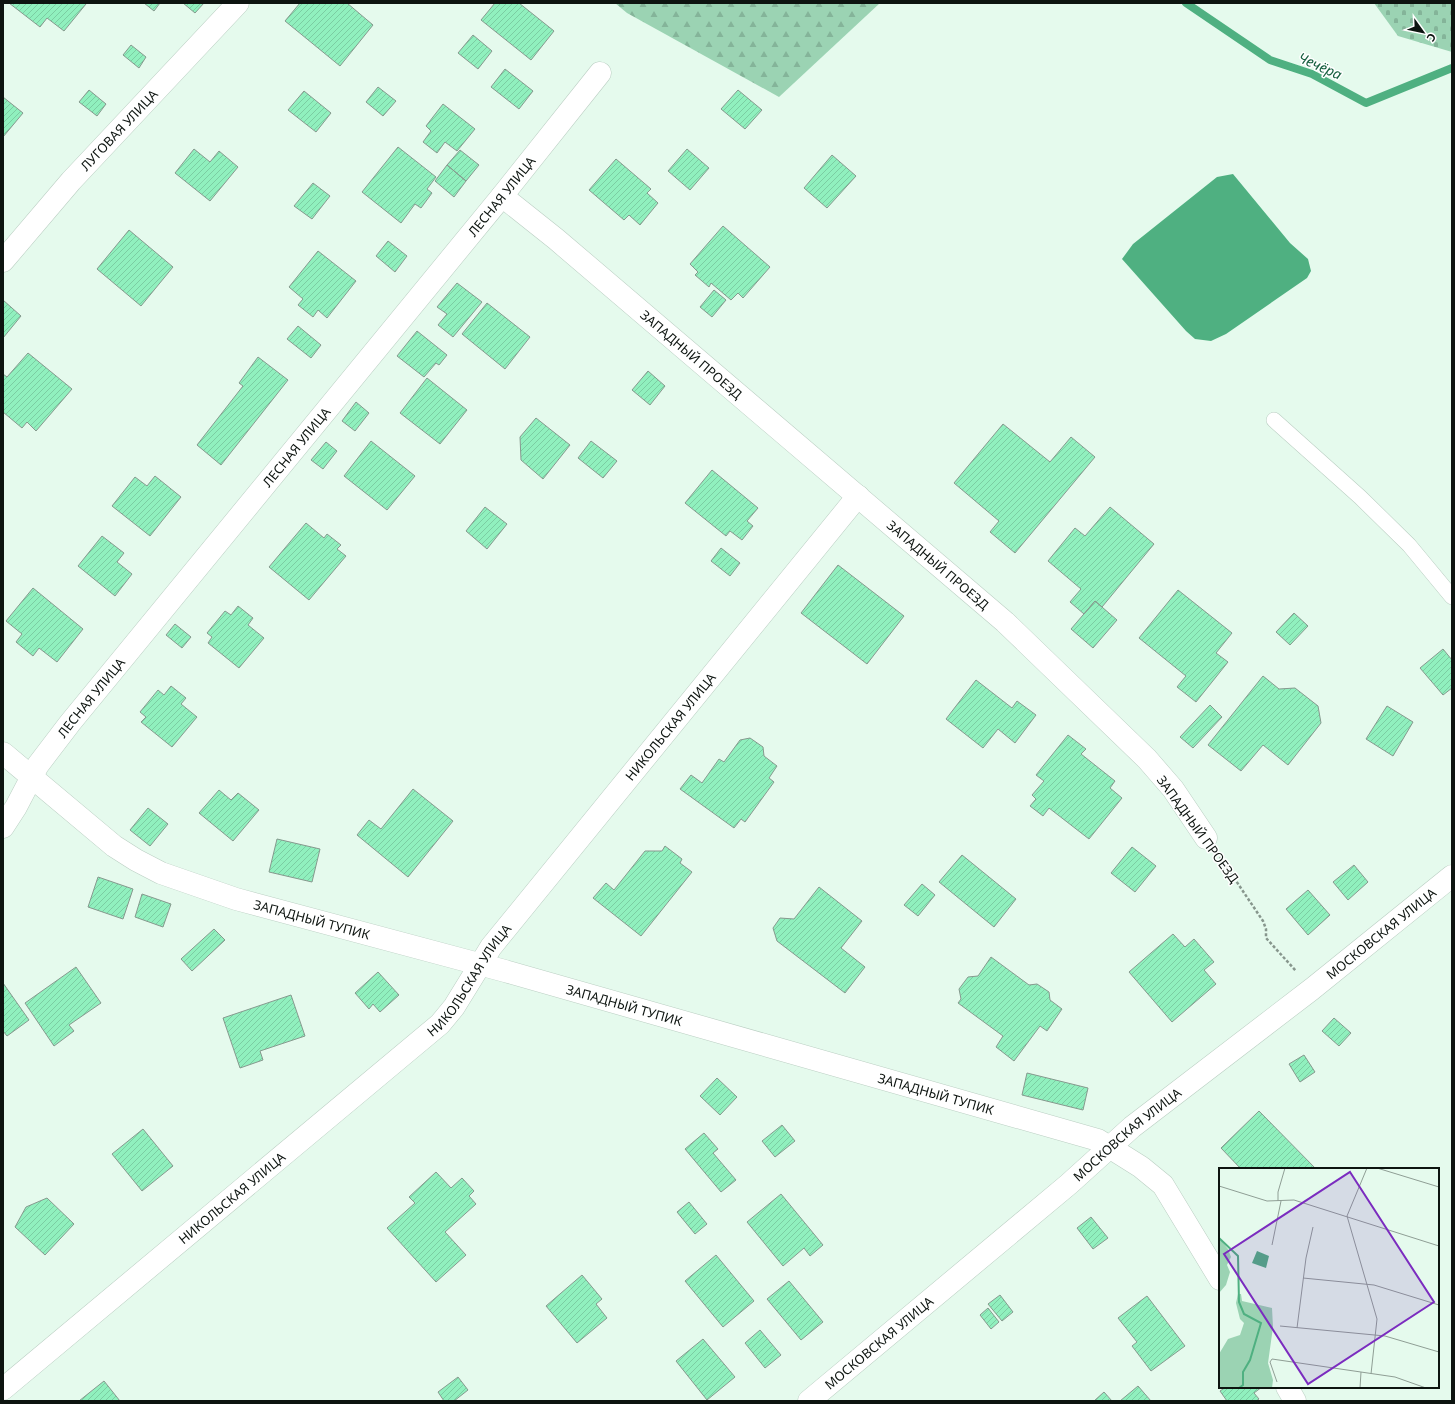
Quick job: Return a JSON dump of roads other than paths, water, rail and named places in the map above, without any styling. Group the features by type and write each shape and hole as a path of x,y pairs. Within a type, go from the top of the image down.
{"street":[{"name":"ЛУГОВАЯ УЛИЦА","path":"3,261 71,181 238,3"},
{"name":"ЛЕСНАЯ УЛИЦА","path":"3,827 16,807 38,765 70,723 502,196 600,73"},
{"name":"ЗАПАДНЫЙ ПРОЕЗД","path":"502,196 562,244 1005,622 1147,759 1173,789 1206,838"},
{"name":"НИКОЛЬСКАЯ УЛИЦА","path":"3,1389 440,1024 454,1007 492,947 858,496"},
{"name":"ЗАПАДНЫЙ ТУПИК","path":"3,753 114,846 161,873 236,899 481,964 1098,1140 1141,1167 1163,1185 1219,1277"},
{"name":"МОСКОВСКАЯ УЛИЦА","path":"809,1401 1069,1184 1132,1127 1312,989 1452,876"},
{"path":"1288,1388 1295,1401"}],"lane":[{"path":"1274,420 1360,497 1409,545 1452,597"}],"waterway":[{"name":"Чечёра","path":"1186,3 1270,60 1312,74 1366,103 1452,68"}]}
